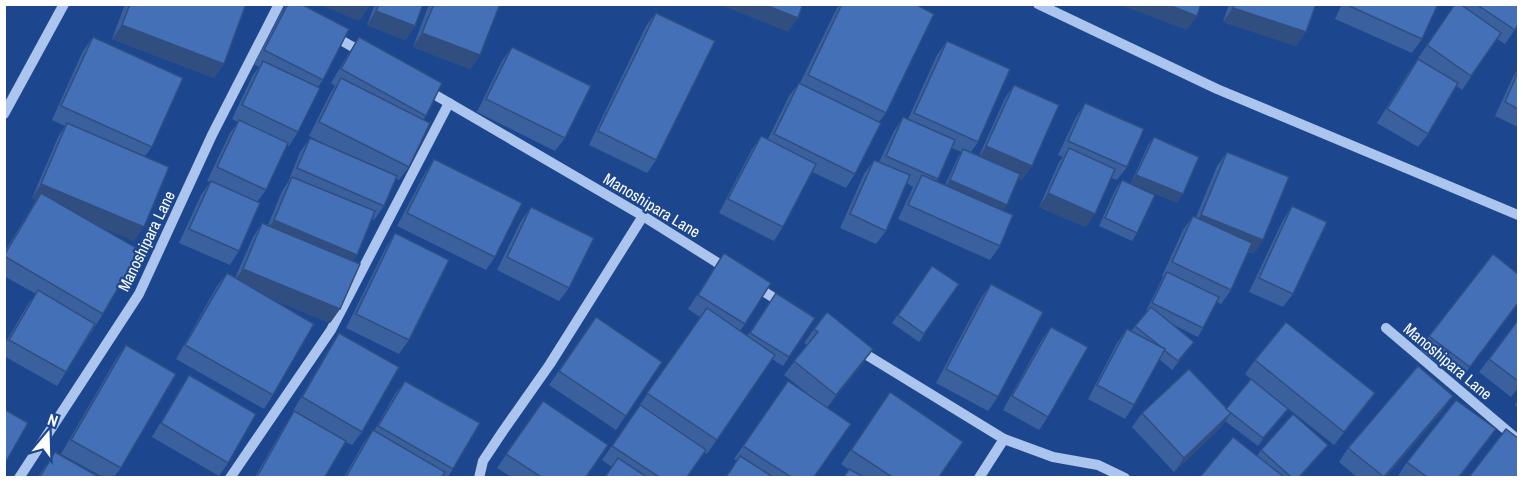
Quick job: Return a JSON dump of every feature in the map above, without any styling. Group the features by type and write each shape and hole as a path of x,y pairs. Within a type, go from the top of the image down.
{"street":[{"path":"4,114 64,4"},
{"path":"1038,4 1217,89 1518,215"},
{"name":"Manoshipara Lane","path":"19,477 139,294 212,135 283,6"},
{"path":"319,28 379,62"},
{"name":"Manoshipara Lane","path":"419,86 643,216 793,309"},
{"path":"230,477 331,330 449,103"},
{"path":"479,477 483,461 550,364 643,216"},
{"name":"Manoshipara Lane","path":"1386,328 1518,440"},
{"path":"852,347 1004,440 1053,457 1098,465 1125,477"},
{"path":"979,477 1004,440"}],"building":[{"path":"130,4 246,4 224,64 122,25"},
{"path":"288,4 301,4 349,29 323,80 264,50"},
{"path":"379,4 423,4 415,26 376,11"},
{"path":"434,4 500,4 480,55 422,33"},
{"path":"763,4 803,4 798,18"},
{"path":"842,4 915,4 934,14 886,113 808,75"},
{"path":"1166,4 1201,4 1197,16"},
{"path":"1234,4 1316,4 1306,32 1233,8"},
{"path":"1345,4 1438,4 1422,39"},
{"path":"1455,4 1460,4 1501,33 1471,76 1427,45"},
{"path":"1476,4 1518,4 1518,25 1515,30"},
{"path":"656,13 715,41 656,160 598,131"},
{"path":"93,37 183,78 152,147 61,106"},
{"path":"359,37 442,83 426,116 341,69"},
{"path":"947,41 1010,69 978,142 914,113"},
{"path":"512,47 591,86 565,138 486,99"},
{"path":"1418,59 1458,83 1428,134 1387,109"},
{"path":"263,61 320,88 298,132 242,105"},
{"path":"1518,72 1518,109 1505,102"},
{"path":"341,78 430,123 409,167 319,122"},
{"path":"799,83 881,123 855,174 774,134"},
{"path":"1014,85 1059,105 1032,166 986,146"},
{"path":"1085,103 1144,129 1127,167 1068,141"},
{"path":"903,117 955,140 938,179 886,156"},
{"path":"239,120 288,143 266,190 217,167"},
{"path":"67,123 169,167 144,227 41,184"},
{"path":"761,136 816,164 783,227 728,199"},
{"path":"1154,137 1199,157 1183,194 1136,175"},
{"path":"310,138 397,176 384,206 297,168"},
{"path":"1069,148 1115,169 1095,214 1048,193"},
{"path":"963,149 1020,174 1007,205 950,180"},
{"path":"1227,152 1289,177 1263,240 1201,215"},
{"path":"434,159 522,203 495,257 407,213"},
{"path":"874,160 910,175 886,231 850,214"},
{"path":"922,175 1013,215 1000,246 908,205"},
{"path":"292,177 375,211 357,255 274,220"},
{"path":"1122,180 1155,195 1137,233 1105,218"},
{"path":"211,181 260,203 239,251 189,229"},
{"path":"41,193 140,250 103,314 4,256"},
{"path":"1292,206 1327,222 1293,294 1259,278"},
{"path":"531,207 594,238 569,288 507,257"},
{"path":"1193,216 1252,243 1231,290 1172,262"},
{"path":"262,223 360,264 340,309 243,269"},
{"path":"395,233 449,260 409,340 356,314"},
{"path":"724,253 771,283 745,324 698,295"},
{"path":"1493,254 1518,274 1518,303 1470,367 1429,336"},
{"path":"932,266 959,284 924,334 898,315"},
{"path":"1167,272 1219,297 1203,328 1152,303"},
{"path":"227,273 314,324 273,395 185,345"},
{"path":"991,284 1043,312 998,397 946,369"},
{"path":"38,290 95,324 66,372 9,340"},
{"path":"776,293 815,318 789,357 750,333"},
{"path":"1151,307 1194,342 1178,361 1135,326"},
{"path":"707,308 775,355 717,440 647,393"},
{"path":"827,312 873,349 836,395 794,361 818,332 814,329"},
{"path":"596,317 662,362 626,416 559,371"},
{"path":"1518,320 1518,381 1489,359"},
{"path":"1286,322 1375,393 1344,432 1255,360"},
{"path":"1051,327 1088,347 1048,417 1012,396"},
{"path":"1127,329 1165,349 1134,405 1097,385"},
{"path":"339,333 399,367 362,432 302,397"},
{"path":"126,345 176,374 121,468 71,440"},
{"path":"1418,366 1453,396 1384,477 1348,448"},
{"path":"1189,369 1231,413 1184,458 1142,413"},
{"path":"189,375 256,414 228,463 161,423"},
{"path":"1251,379 1288,409 1263,438 1226,409"},
{"path":"405,381 480,423 453,469 378,426"},
{"path":"788,381 851,424 814,477 791,477 743,446"},
{"path":"890,392 963,442 939,477 892,477 851,450"},
{"path":"1456,400 1496,429 1459,477 1427,477 1407,462"},
{"path":"543,401 608,445 586,477 541,477 506,454"},
{"path":"640,405 706,450 687,477 659,477 612,446"},
{"path":"4,409 28,423 4,465"},
{"path":"294,411 346,441 325,477 257,477"},
{"path":"1293,414 1328,445 1299,477 1291,477 1261,450"},
{"path":"1506,429 1518,438 1518,477 1469,477"},
{"path":"373,430 445,472 442,477 346,477"},
{"path":"1233,437 1284,477 1200,477"},
{"path":"55,452 99,477 40,477"},
{"path":"740,456 773,477 726,477"},
{"path":"618,458 647,477 605,477"},
{"path":"849,469 864,477 844,477"}]}
